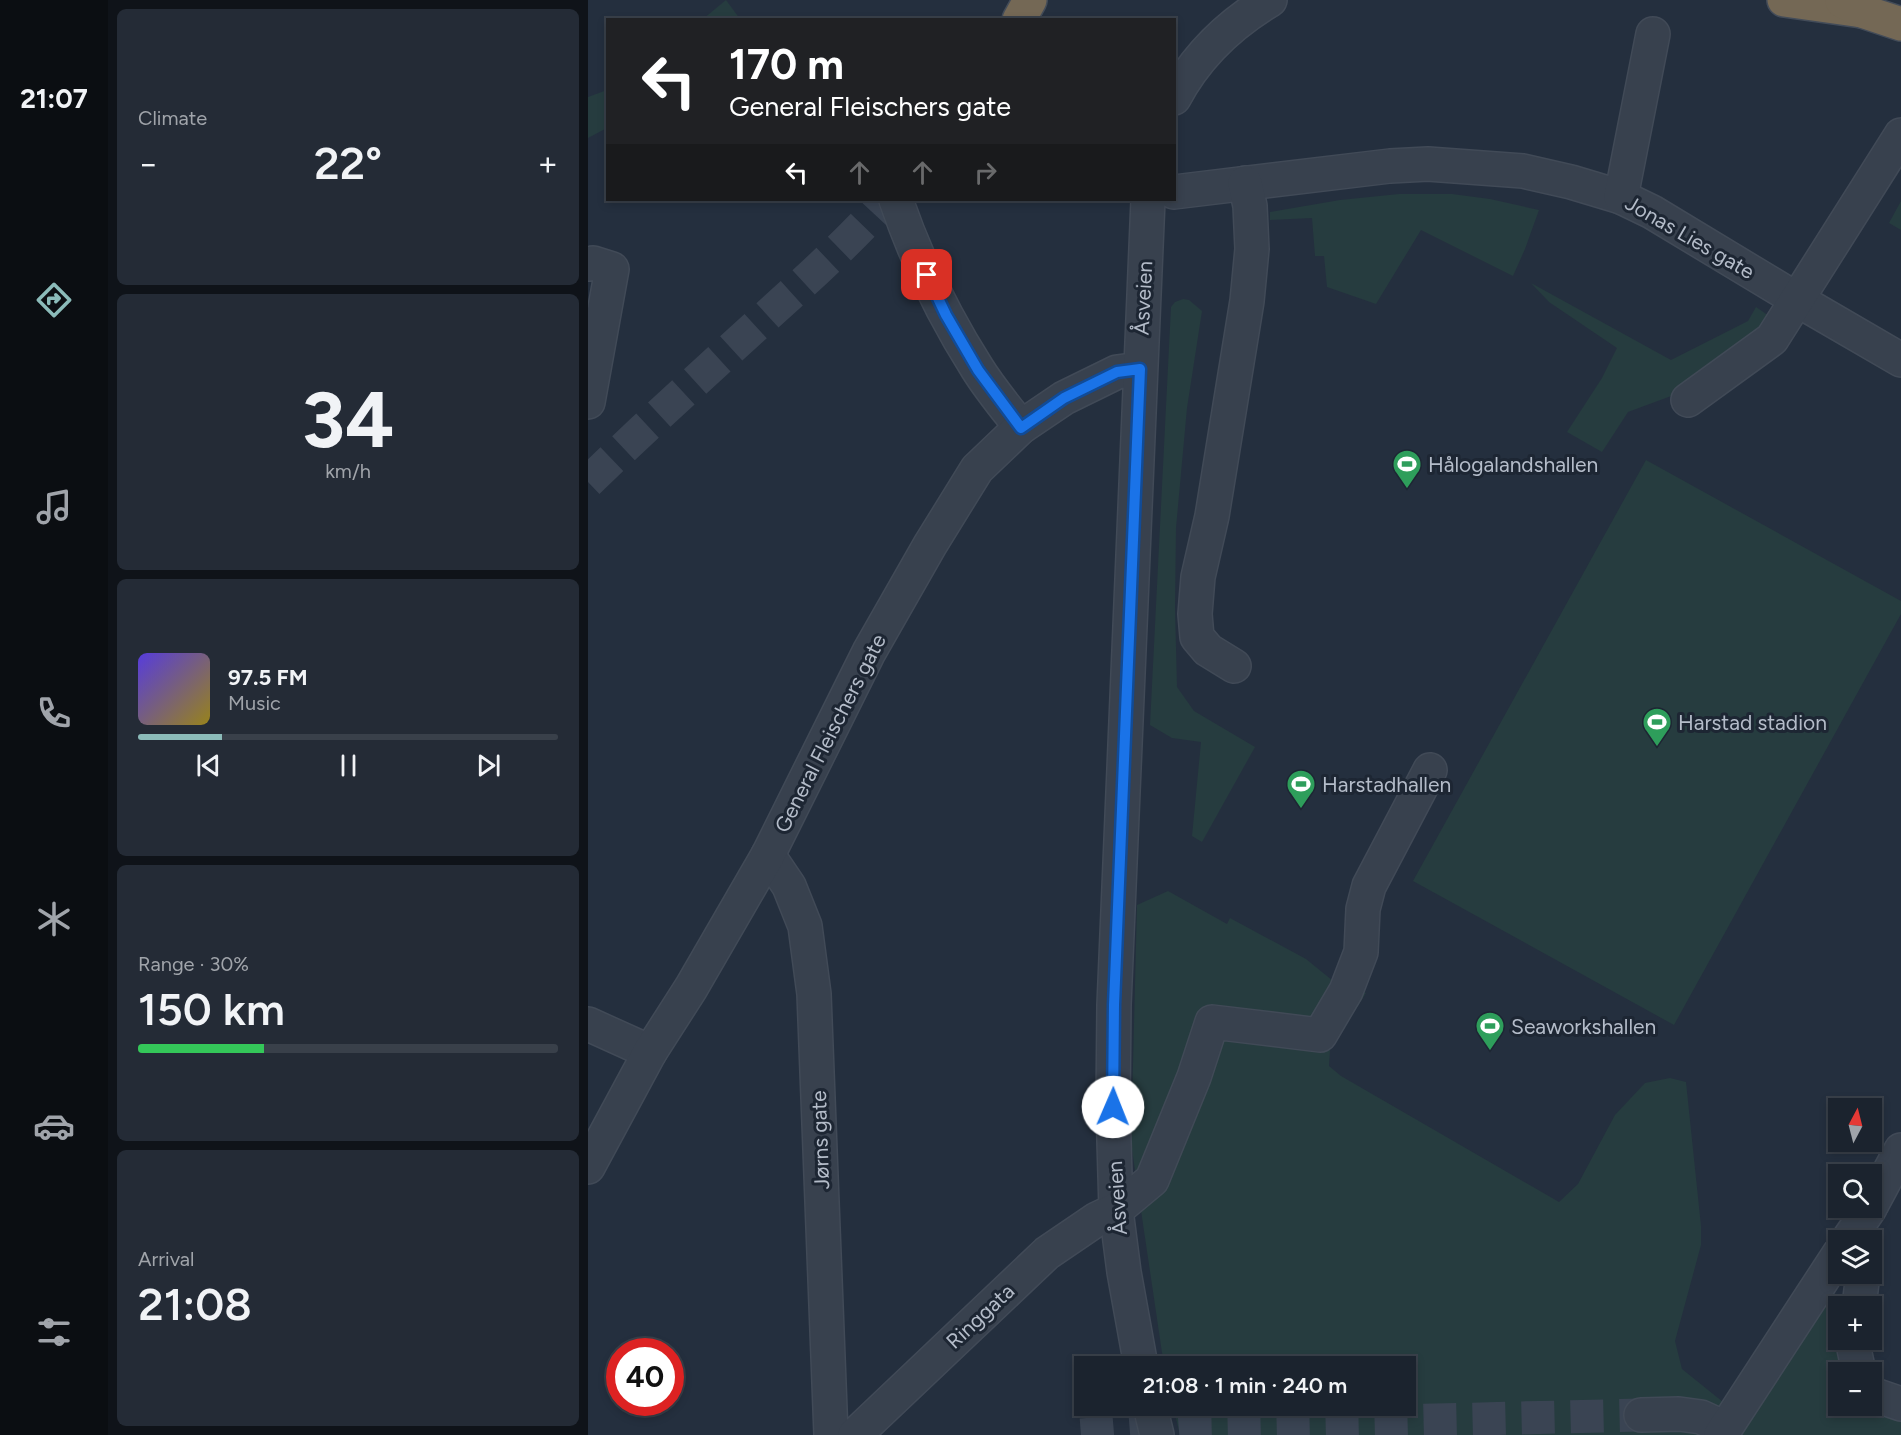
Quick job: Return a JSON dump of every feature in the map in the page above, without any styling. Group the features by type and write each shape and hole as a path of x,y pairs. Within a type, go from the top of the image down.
{"highway":[{"path":"1020,18 1030,0"},
{"path":"1784,0 1851,6 1901,24"}],"street":[{"path":"1176,94 1201,57 1225,32 1270,0"},
{"path":"1621,197 1653,34"},
{"path":"1688,400 1772,339 1901,135"},
{"name":"Jonas Lies gate","path":"1176,192 1390,166 1428,164 1523,171 1571,182 1621,197 1652,212 1901,360"},
{"path":"1234,666 1208,650 1197,637 1195,614 1198,577 1212,516 1246,301 1252,249 1250,206 1245,183"},
{"path":"896,201 908,235 946,315 978,370 1021,428"},
{"name":"Åsveien","path":"1139,1356 1124,1272 1116,1210 1113,1107 1114,1005 1148,201"},
{"path":"588,402 600,266"},
{"name":"General Fleischers gate","path":"588,1167 650,1052 691,988 768,855 869,652 930,545 977,469 1021,428 1064,398 1117,372 1140,369"},
{"name":"Ringgata","path":"855,1435 1047,1253 1097,1219 1116,1210 1152,1180 1194,1077 1212,1022 1320,1035 1346,991 1362,952 1363,909 1368,886 1431,770"},
{"name":"Jørns gate","path":"768,855 789,886 805,926 814,994 831,1435"},
{"path":"588,1024 650,1052"},
{"path":"1882,1185 1901,1150"},
{"path":"1641,1415 1679,1414 1701,1417 1723,1432 1828,1271"},
{"path":"1882,1397 1901,1404"},
{"path":"1152,1416 1157,1435"}],"green space":[{"path":"726,0 739,18 704,18"},
{"path":"606,90 606,129 588,138 588,97"},
{"path":"1399,194 1452,194 1490,199 1539,210 1513,276 1421,230 1376,304 1327,287 1324,256 1315,256 1312,218 1270,220 1270,212 1340,200"},
{"path":"1901,201 1901,230 1889,223"},
{"path":"1531,283 1671,360 1748,321 1756,307 1769,316 1774,323 1682,392 1628,412 1602,452 1567,432 1602,378 1617,348 1549,302"},
{"path":"1183,299 1189,300 1202,311 1187,408 1176,528 1177,687 1194,711 1255,747 1202,842 1192,836 1201,742 1172,738 1150,725 1171,307 1175,302"},
{"name":"Harstad stadion","path":"1646,460 1901,601 1901,614 1674,1025 1413,881"},
{"path":"1168,891 1227,924 1230,918 1306,959 1338,985 1366,993 1330,1050 1329,1066 1341,1076 1559,1202 1578,1184 1615,1115 1645,1083 1670,1078 1686,1082 1701,1245 1675,1341 1682,1369 1723,1402 1827,1294 1834,1296 1828,1296 1828,1350 1842,1350 1845,1362 1828,1362 1828,1416 1882,1416 1882,1409 1901,1416 1901,1435 1180,1435 1175,1416 1416,1416 1416,1356 1163,1356 1131,1143 1137,905"}],"tunnel":[{"path":"588,482 824,263 885,201"},
{"path":"1081,1435 1193,1426 1641,1415"}],"place":[{"name":"Hålogalandshallen","path":"1407,490"},
{"name":"Harstad stadion","path":"1657,748"},
{"name":"Harstadhallen","path":"1301,810"},
{"name":"Seaworkshallen","path":"1490,1052"}],"route":[{"path":"927,275 946,315 978,370 1021,428 1064,398 1117,372 1140,369 1114,1005 1113,1107"}]}
